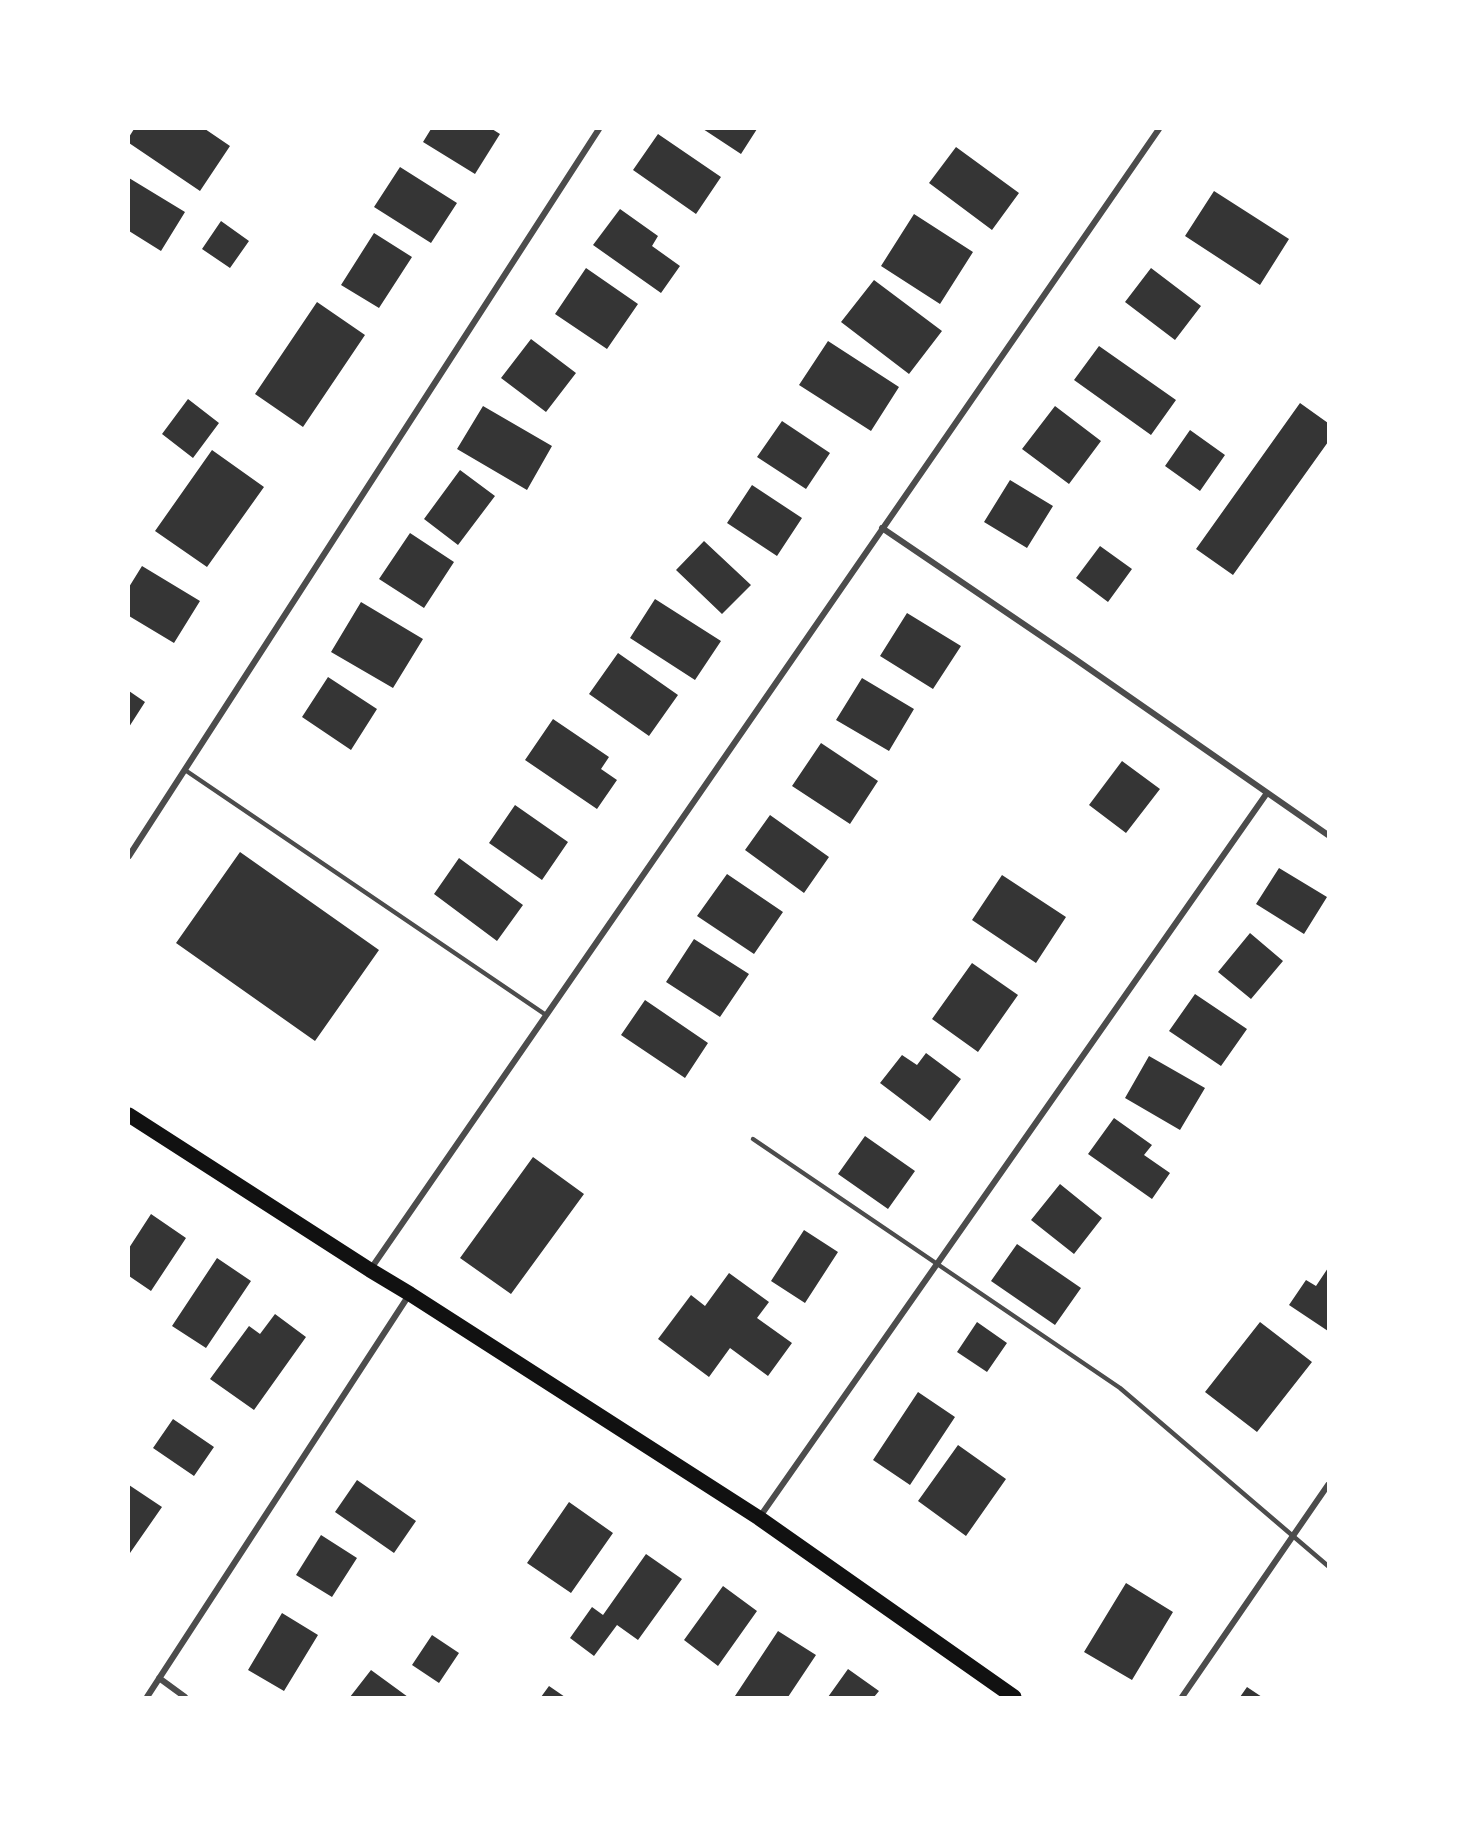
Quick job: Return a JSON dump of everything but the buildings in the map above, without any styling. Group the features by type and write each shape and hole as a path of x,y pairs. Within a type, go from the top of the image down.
{"main road":[{"path":"129,1115 759,1518 1014,1697"}],"street":[{"path":"129,856 599,129"},
{"path":"370,1270 1159,129"},
{"path":"882,528 1328,835"},
{"path":"759,1518 1267,793"},
{"path":"147,1697 410,1294"},
{"path":"1182,1697 1328,1485"},
{"path":"159,1678 185,1697"}],"lane":[{"path":"185,770 546,1015"},
{"path":"753,1139 1120,1388 1328,1566"}]}
